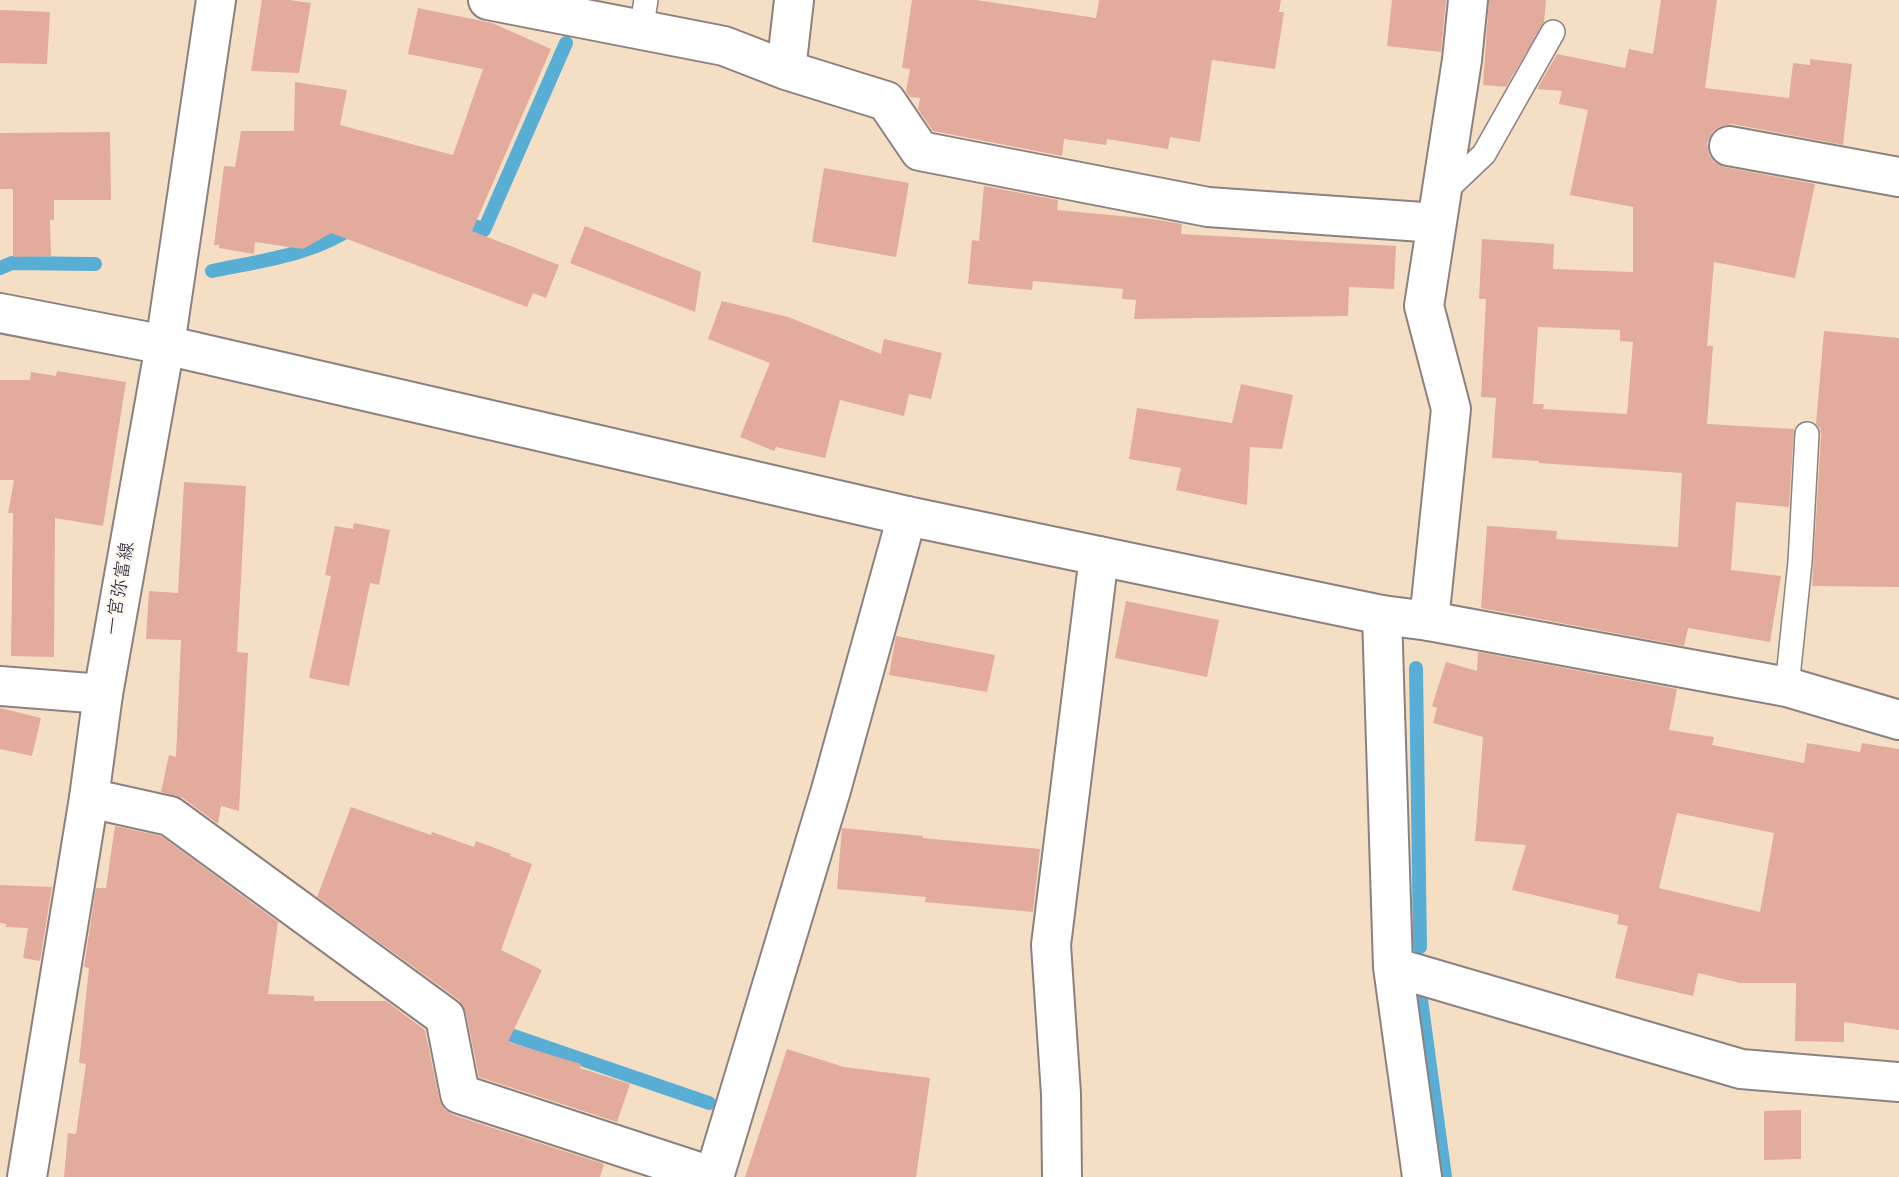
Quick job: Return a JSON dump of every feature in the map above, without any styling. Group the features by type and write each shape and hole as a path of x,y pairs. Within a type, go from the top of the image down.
{"street":[{"name":"一宮弥富線","path":"27,1177 89,798 103,694 165,345 216,0"},
{"path":"488,0 644,15 786,70 886,101 920,151 1209,207 1439,209"},
{"path":"786,70 793,0"},
{"path":"1429,621 1451,409 1424,306 1462,60 1468,0"},
{"path":"1729,146 1899,177"},
{"path":"0,313 165,345 907,516 1382,615 1429,621 1787,687 1899,720"},
{"path":"89,798 170,816 445,1017 460,1094 714,1177 831,790 907,516"},
{"path":"1062,1177 1061,1094 1051,945 1099,556"},
{"path":"1382,615 1393,967 1422,1177"},
{"path":"0,686 103,694"},
{"path":"1393,967 1741,1069 1899,1082"}],"lane":[{"path":"1439,209 1484,154 1553,32"},
{"path":"1787,687 1800,562 1807,434"}],"building":[{"path":"262,0 311,3 299,73 251,71"},
{"path":"912,0 976,0 1096,18 1099,0 1281,0 1279,12 1284,12 1275,69 1212,60 1200,142 1170,137 1168,149 1107,139 1106,145 1064,139 1062,156 933,131 918,109 920,98 910,97 906,92 910,69 902,68"},
{"path":"1392,0 1446,0 1441,52 1387,46"},
{"path":"1489,0 1546,0 1544,22 1506,87 1483,85"},
{"path":"1661,0 1717,0 1705,88 1789,98 1793,63 1810,65 1810,59 1852,64 1843,145 1732,124 1713,131 1707,143 1714,162 1724,167 1815,184 1795,278 1714,262 1707,346 1713,346 1707,424 1794,429 1789,507 1736,502 1731,570 1781,576 1770,642 1688,628 1684,646 1481,608 1487,526 1557,531 1556,539 1678,547 1682,473 1492,458 1496,398 1481,397 1486,299 1479,299 1482,239 1554,244 1553,269 1633,272 1633,207 1570,195 1588,110 1559,104 1562,91 1537,89 1557,54 1625,68 1629,49 1653,54","holes":["1538,327 1620,330 1620,341 1633,342 1627,414 1543,409 1544,404 1533,404"]},
{"path":"418,8 492,23 551,49 472,231 559,265 546,298 533,293 527,307 331,233 303,249 255,242 254,254 214,245 224,166 235,167 241,131 294,131 295,82 347,90 340,125 453,155 483,69 408,54"},
{"path":"0,10 50,12 47,64 0,63"},
{"path":"110,132 111,200 54,200 54,220 50,220 51,256 13,257 13,189 0,189 0,133"},
{"path":"824,168 909,183 896,257 812,242"},
{"path":"984,186 1058,200 1057,210 1182,224 1181,234 1396,246 1394,289 1349,287 1348,316 1134,319 1136,300 1122,299 1123,289 1033,281 1032,290 968,284 972,240 979,241"},
{"path":"585,226 701,272 695,312 570,263"},
{"path":"722,301 788,317 881,354 884,339 942,353 931,399 909,394 904,416 840,400 825,458 776,447 774,451 740,437 770,363 708,339"},
{"path":"1824,331 1899,338 1899,587 1812,586 1821,435 1816,424"},
{"path":"57,371 126,382 103,526 55,518 54,657 11,656 13,513 8,513 14,480 0,480 0,380 30,380 31,372 56,376"},
{"path":"1241,384 1293,395 1282,449 1250,447 1247,505 1176,490 1181,468 1129,459 1137,408 1232,423"},
{"path":"184,482 246,486 237,652 248,653 239,811 221,806 218,824 183,798 161,792 169,755 176,757 181,640 146,639 149,591 178,593"},
{"path":"354,523 390,530 379,585 370,583 349,686 309,678 331,576 325,575 335,526 353,529"},
{"path":"1126,601 1219,620 1207,677 1115,658"},
{"path":"896,636 995,655 987,692 889,675"},
{"path":"1478,652 1677,689 1669,730 1714,737 1712,745 1804,763 1807,743 1860,752 1862,743 1899,749 1899,1030 1844,1022 1844,1042 1795,1041 1796,983 1740,983 1698,973 1693,996 1615,978 1628,926 1617,924 1619,915 1512,890 1526,845 1475,841 1483,737 1433,723 1437,708 1432,706 1446,662 1477,671","holes":["1677,813 1774,833 1760,912 1659,888"]},
{"path":"0,708 41,718 32,756 0,749"},
{"path":"351,807 474,847 476,841 532,864 501,950 542,970 508,1042 581,1064 580,1068 630,1084 617,1122 479,1077 466,1013 459,1000 317,897"},
{"path":"115,826 161,836 278,922 268,994 314,996 314,1001 386,1001 425,1030 439,1098 444,1109 453,1115 604,1164 600,1177 64,1177 68,1133 76,1134 86,1064 79,1063 89,968 84,967 96,888 106,888"},
{"path":"842,828 1040,849 1033,912 925,902 926,897 837,889"},
{"path":"0,885 52,887 40,961 23,958 28,928 6,927 6,924 0,923"},
{"path":"787,1049 844,1067 930,1078 916,1177 745,1177"},
{"path":"1801,1110 1801,1159 1764,1160 1764,1111"}],"waterway":[{"path":"457,219 484,230 566,43"},
{"path":"212,271 303,251 353,227"},
{"path":"0,268 12,263 95,264"},
{"path":"1416,668 1420,947"},
{"path":"1421,1000 1445,1177"},
{"path":"508,1034 709,1103"}]}
